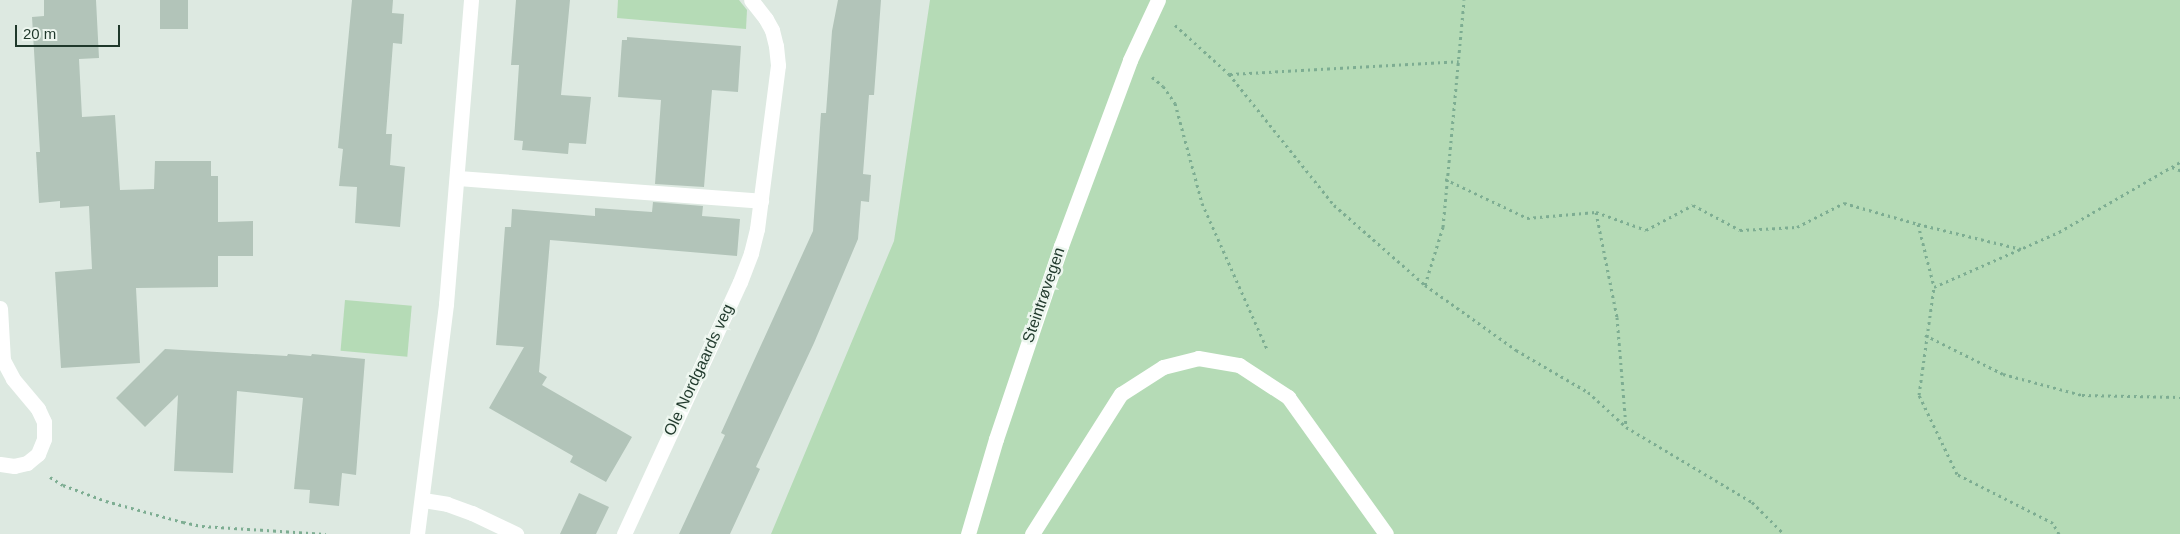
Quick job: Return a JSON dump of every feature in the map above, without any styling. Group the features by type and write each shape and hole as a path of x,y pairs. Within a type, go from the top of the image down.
{"street":[{"path":"417,534 423,500 446,304 472,0"},
{"name":"Ole Nordgaards veg","path":"624,534 740,282 751,254 761,202 778,65 772,30 751,0"},
{"name":"Steintrøvegen","path":"968,534 996,439 1061,246 1130,60 1156,3"},
{"path":"458,178 761,202"},
{"path":"0,308 2,363 38,409 44,422 44,439 38,454 27,463 14,466 0,464"},
{"path":"1032,534 1121,394 1163,367 1198,358 1240,366 1288,397 1386,534"},
{"path":"423,500 464,510 516,534"}],"path":[{"path":"1425,284 1443,226 1464,0"},
{"path":"1156,3 1230,74 1334,205 1425,284 1516,350 1588,392 1626,427 1752,502 1784,534"},
{"path":"1130,60 1163,86 1175,104 1202,203 1268,353"},
{"path":"1230,74 1459,61"},
{"path":"1934,287 2059,232 2180,162"},
{"path":"2171,166 2180,170"},
{"path":"1446,180 1527,218 1596,212 1646,230 1693,205 1740,230 1798,226 1844,203 1918,224 2021,249"},
{"path":"1596,212 1617,317 1626,427"},
{"path":"1918,224 1934,287 1925,335 1919,395 1957,474 2053,523 2058,534"},
{"path":"1925,335 2003,374 2082,395 2180,397"},
{"path":"27,463 63,485 106,501 183,522 202,526 326,534"}],"green space":[{"path":"618,0 739,0 747,10 746,29 617,18"},
{"path":"930,0 2180,0 2180,534 771,534 894,241"},
{"path":"345,300 412,306 407,357 341,351"}],"building":[{"path":"44,0 96,0 99,58 79,59 82,117 115,115 120,190 154,189 155,161 211,161 211,176 218,176 218,222 253,221 253,256 218,256 218,287 136,288 140,363 61,368 55,272 92,269 89,206 60,208 60,201 39,203 36,152 40,152 32,17 44,16"},
{"path":"160,0 188,0 188,29 160,29"},
{"path":"352,0 393,0 392,13 404,14 402,44 393,43 386,134 392,134 390,165 405,167 400,227 355,223 357,187 339,186 343,149 338,148"},
{"path":"516,0 570,0 561,95 591,97 586,144 569,143 568,154 522,150 523,141 514,140 519,65 511,65"},
{"path":"838,0 881,0 874,95 869,95 863,174 871,175 869,202 861,201 858,239 814,343 756,467 760,469 730,534 679,534 725,435 721,433 813,231 821,113 826,113 832,31"},
{"path":"627,37 741,46 738,92 712,90 704,187 655,184 661,100 618,97 622,40 627,40"},
{"path":"653,202 703,206 702,216 740,219 737,256 550,240 539,372 547,377 542,385 632,437 606,482 570,462 573,456 489,408 524,347 496,345 505,227 511,227 512,209 595,216 595,208 652,212"},
{"path":"165,349 287,356 288,354 311,356 312,354 365,359 356,475 342,473 339,506 309,503 310,490 294,489 303,398 237,391 233,473 174,471 178,395 145,427 116,398"},
{"path":"579,493 609,507 596,534 560,534"}]}
